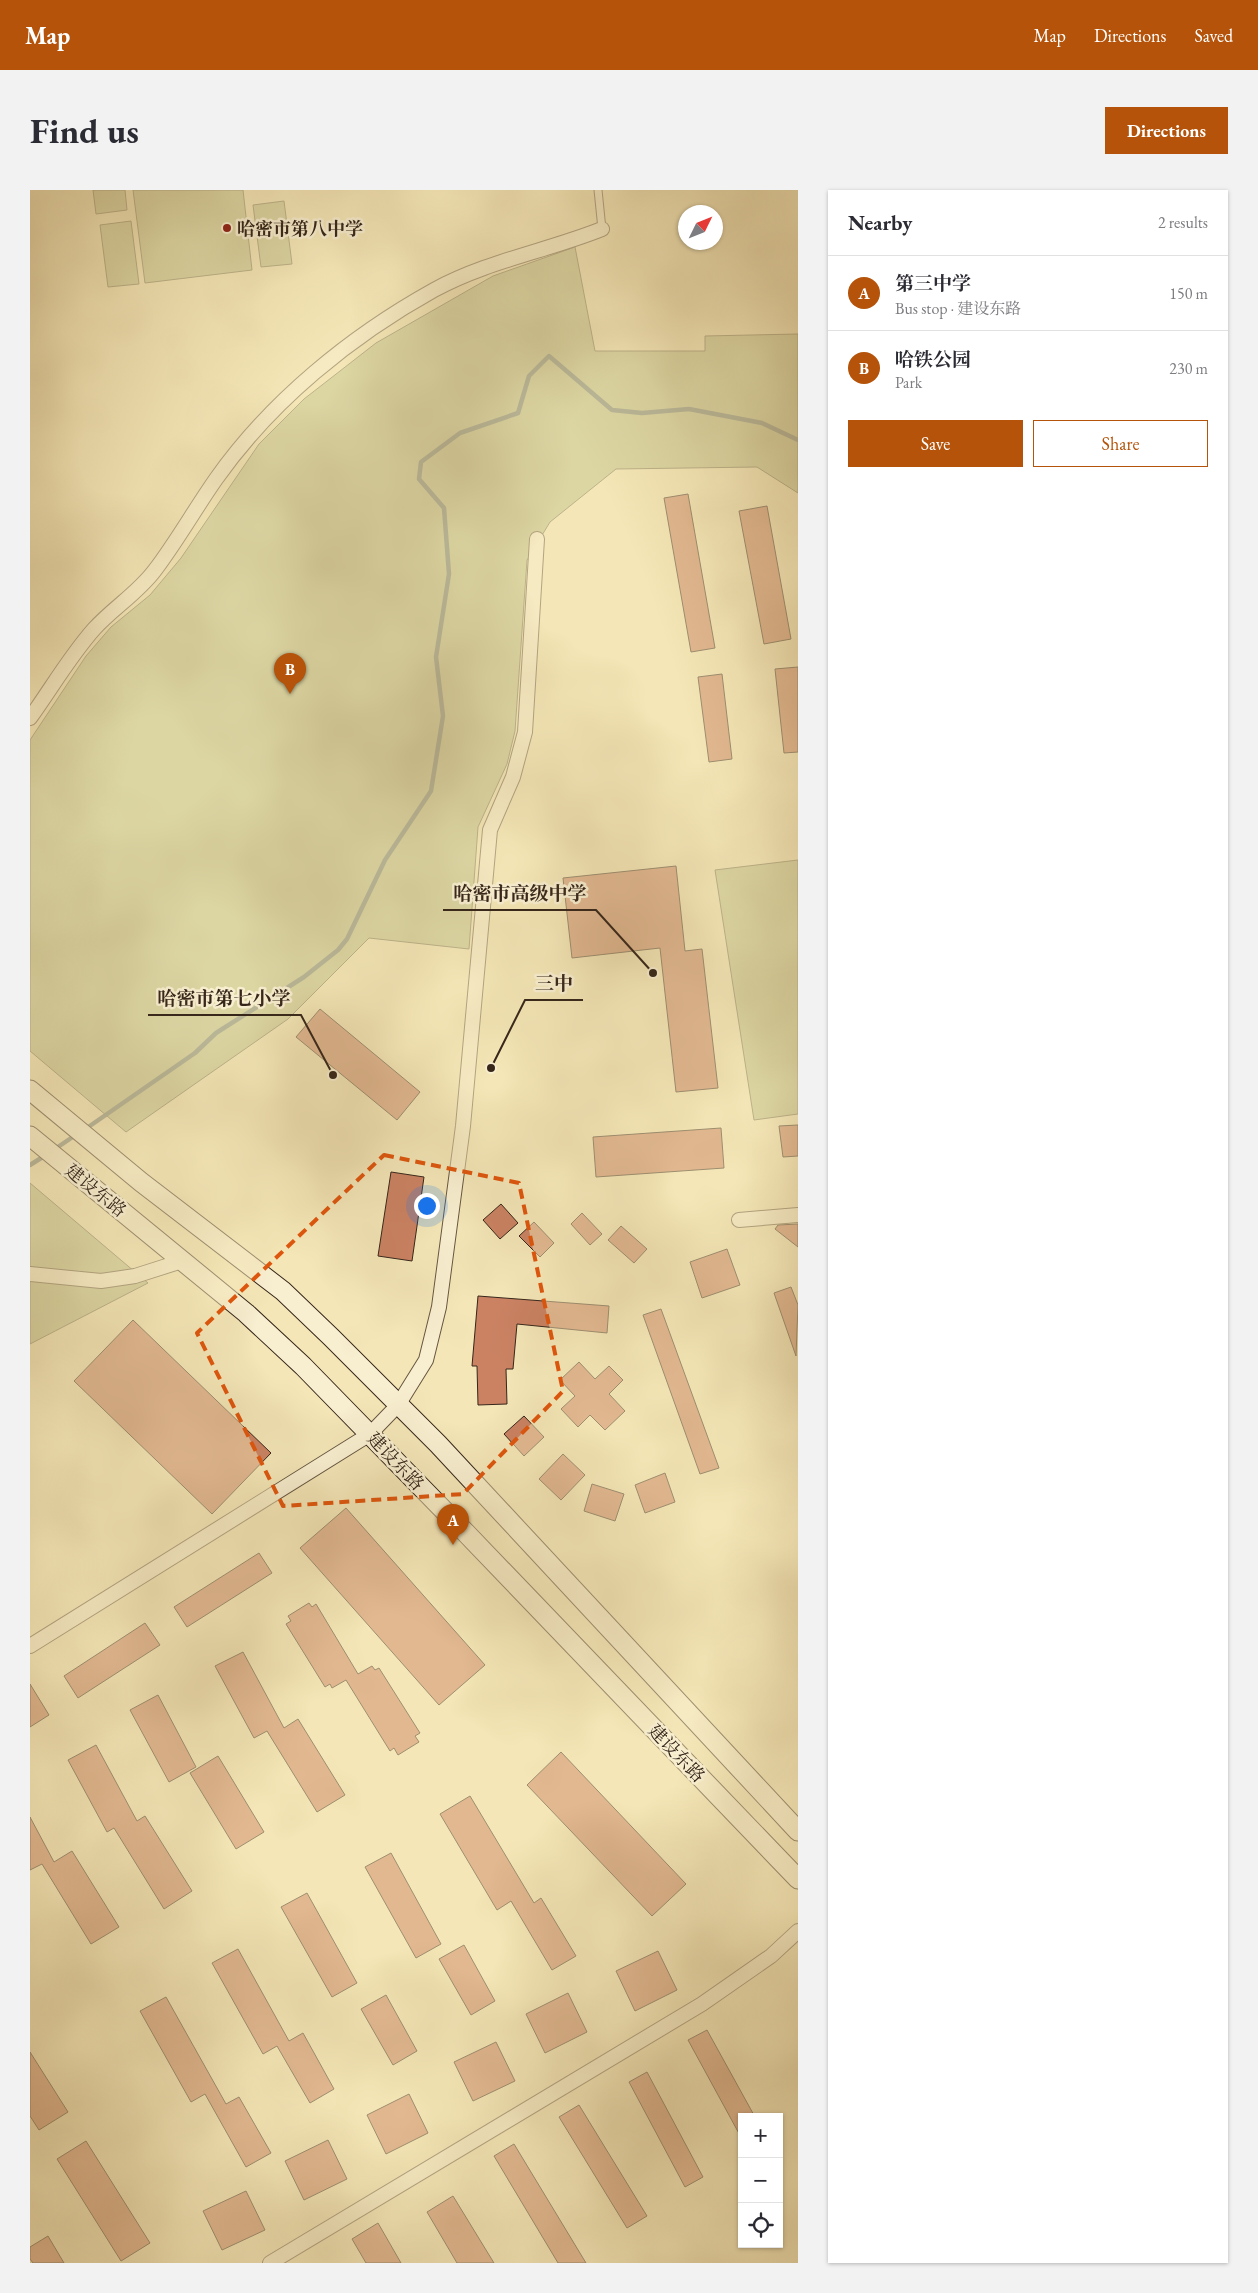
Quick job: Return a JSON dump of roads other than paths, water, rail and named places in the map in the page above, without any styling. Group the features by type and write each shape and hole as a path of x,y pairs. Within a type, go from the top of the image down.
{"main road":[{"name":"建设东路","path":"30,1090 141,1182 283,1292 438,1444 798,1831"},
{"name":"建设东路","path":"30,1136 246,1313 303,1366 798,1879"}],"street":[{"path":"30,718 94,629 129,598 155,571 216,478 267,418 323,366 380,322 436,289 492,264 566,244 602,229"},
{"path":"30,1646 370,1434 398,1404 426,1360 439,1307 463,1126 490,830 513,777 525,732 537,539"},
{"path":"739,1220 798,1215"},
{"path":"30,1274 100,1281 135,1276 182,1261"},
{"path":"270,2263 702,2004 771,1956 798,1931"}],"lane":[{"path":"598,190 602,229"}],"waterway":[{"path":"84,1130 195,1053 216,1033 304,977 338,950 347,939 385,860 431,791 443,716 436,657 449,574 444,508 419,479 421,462 460,433 518,413 529,376 549,356 612,410 642,413 689,409 762,423 798,440"},
{"path":"55,1149 77,1134"},
{"path":"30,1165 46,1155"}],"place":[{"name":"哈密市第八中学","path":"227,228"},
{"name":"哈铁公园","path":"290,694"},
{"name":"哈密市高级中学","path":"653,973"},
{"name":"三中","path":"491,1068"},
{"name":"哈密市第七小学","path":"333,1075"},
{"name":"第三中学","path":"453,1545"}]}
